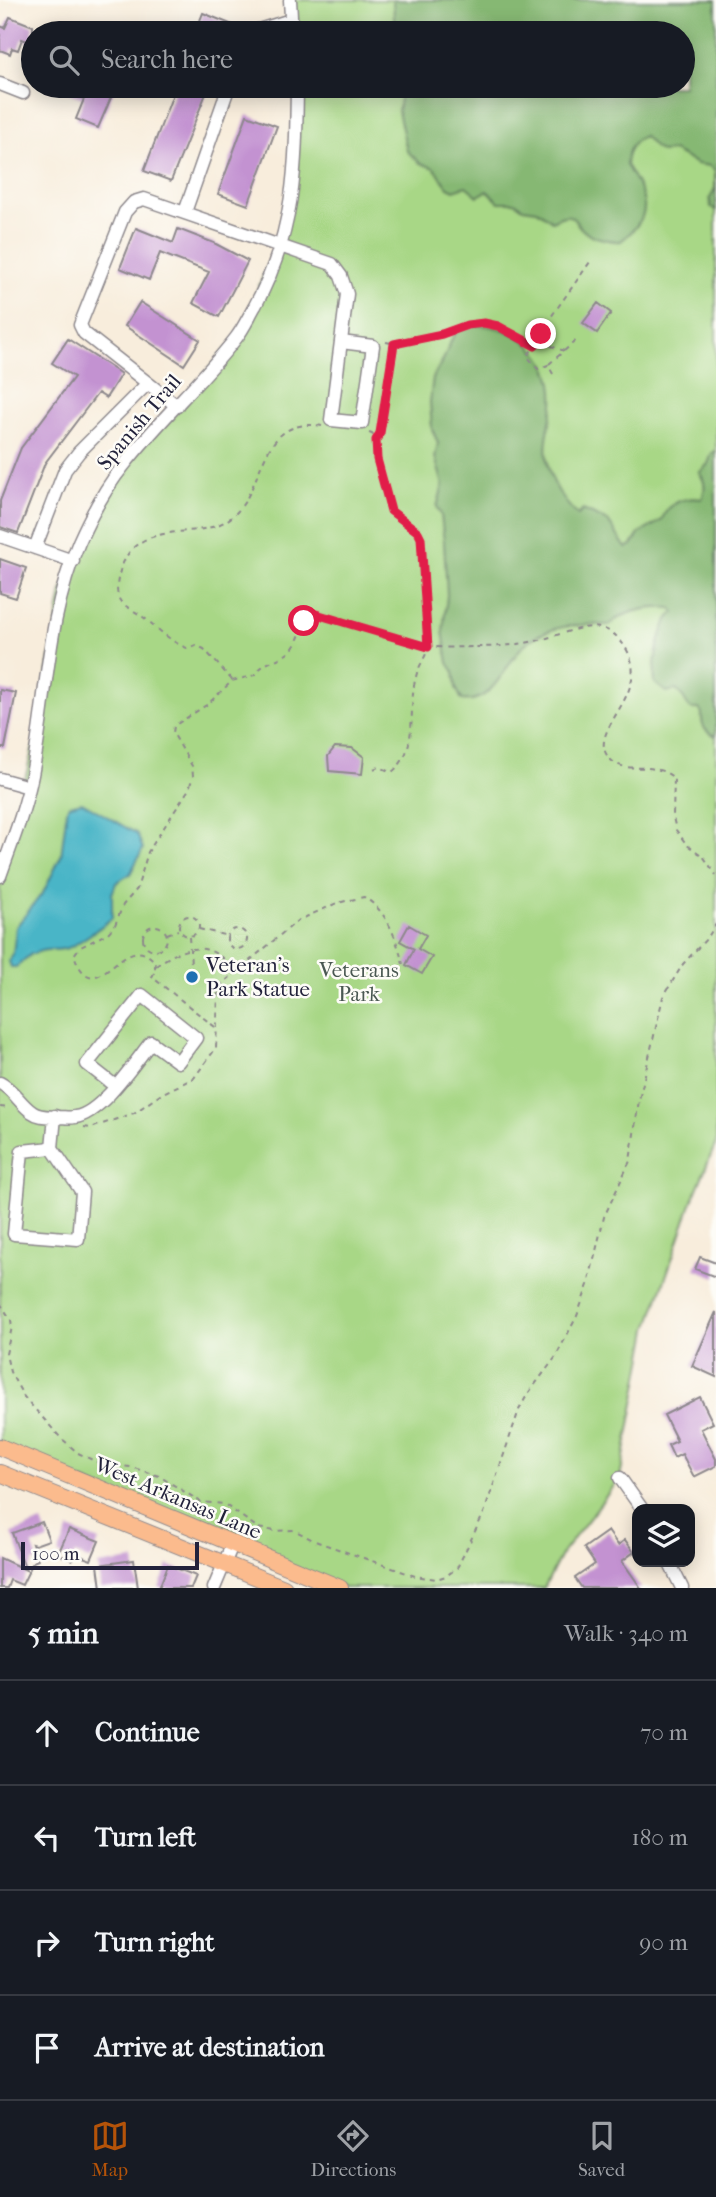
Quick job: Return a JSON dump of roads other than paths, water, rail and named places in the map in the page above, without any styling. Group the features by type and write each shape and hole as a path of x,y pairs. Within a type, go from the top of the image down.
{"main road":[{"name":"West Arkansas Lane","path":"0,1447 340,1588"},
{"name":"West Arkansas Lane","path":"0,1473 284,1588"}],"street":[{"path":"290,0 292,21"},
{"path":"0,84 21,92"},
{"path":"185,212 225,98"},
{"name":"Spanish Trail","path":"0,876 24,809 51,644 62,591 73,561 98,503 117,474 238,336 270,279 291,210 296,162 297,98"},
{"path":"177,405 84,333 80,325 130,206 144,199 332,264 341,276 346,293 331,420 362,424 373,346 342,336"},
{"path":"35,548 65,470 79,452 148,383"},
{"path":"0,536 73,561"},
{"path":"0,779 29,787"},
{"path":"0,1083 33,1113 42,1116 76,1117 102,1102 151,1042 177,1062 196,1038 142,995 87,1064 115,1086"},
{"path":"52,1149 22,1152 14,1234 78,1239 82,1192 52,1149 55,1116"},
{"path":"620,1478 638,1504"},
{"path":"214,1588 232,1545"},
{"path":"672,1567 682,1588"}],"water":[{"path":"82,802 137,834 143,849 130,874 116,883 112,894 112,918 72,946 31,954 16,967 11,967 9,961 13,954 16,927 44,891 61,856 67,809 70,805"}],"place":[{"name":"Veteran's Park Statue","path":"192,977"}],"park label":[{"name":"Veterans Park","path":"359,982"}]}
